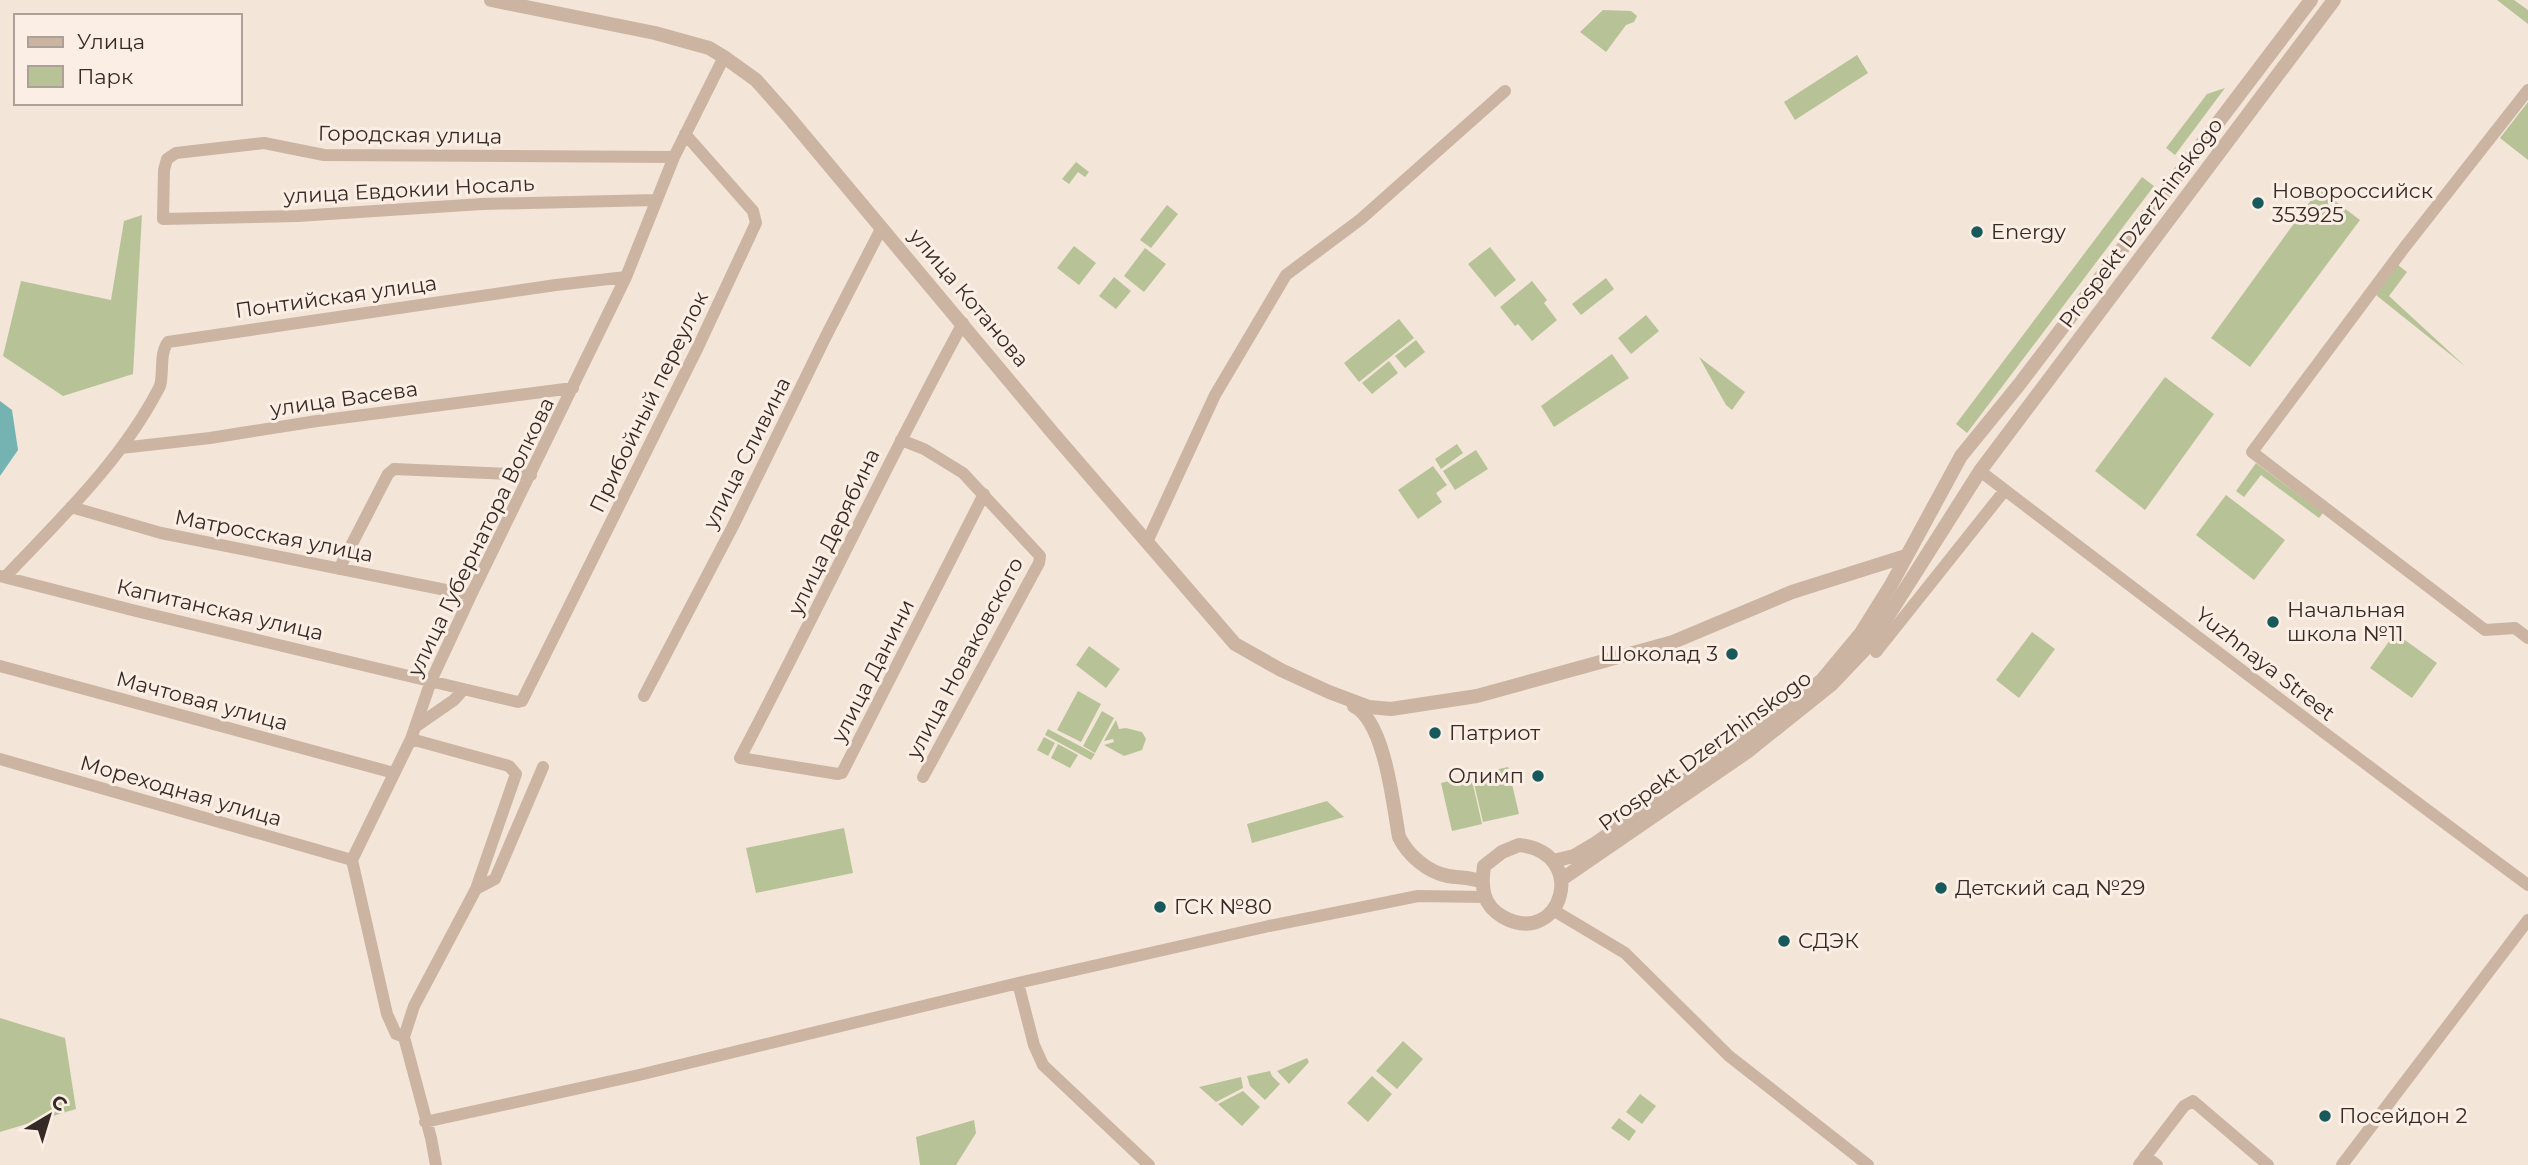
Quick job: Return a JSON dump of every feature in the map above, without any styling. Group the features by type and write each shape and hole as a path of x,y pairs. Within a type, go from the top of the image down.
{"street":[{"name":"улица Котанова","path":"491,0 655,33 709,48 756,80 1052,432 1235,644 1282,670 1369,708"},
{"name":"Prospekt Dzerzhinskogo","path":"1553,861 1574,856 1597,843 1822,680 1861,633 1898,572 1961,456 2018,386 2311,0"},
{"name":"Prospekt Dzerzhinskogo","path":"1562,879 1747,752 1832,684 1871,643 1980,471 2330,1"},
{"name":"улица Губернатора Волкова","path":"352,860 413,734 432,681 471,595 626,277 674,157 724,57"},
{"path":"2528,90 2404,248 2252,452 2485,630 2515,628 2528,638"},
{"path":"1147,542 1214,395 1286,275 1385,199 1505,91"},
{"name":"Прибойный переулок","path":"522,701 680,385 756,223 753,211 685,134"},
{"name":"Городская улица","path":"163,219 164,170 167,159 176,153 264,143 324,155 674,157"},
{"name":"улица Евдокии Носаль","path":"163,219 298,216 482,204 656,200"},
{"name":"улица Сливина","path":"644,696 739,514 825,336 882,227"},
{"name":"Понтийская улица","path":"3,576 71,508 121,448 160,386 165,347 174,340 626,277"},
{"name":"улица Дерябина","path":"740,758 963,323"},
{"name":"улица Васева","path":"121,448 573,388"},
{"path":"901,440 924,449 963,473 984,494"},
{"path":"1961,456 1980,471"},
{"path":"339,569 388,474 394,469 531,475"},
{"name":"Yuzhnaya Street","path":"1980,471 2377,774 2528,885"},
{"path":"1876,653 2006,490"},
{"name":"улица Новаковского","path":"923,777 1040,556 984,494"},
{"name":"улица Данини","path":"740,758 842,773 984,494"},
{"name":"Матросская улица","path":"71,508 161,534 471,595"},
{"path":"1369,708 1391,709 1477,696 1673,642 1792,592 1906,556"},
{"path":"1883,565 1894,566 1898,572"},
{"name":"Капитанская улица","path":"3,576 136,611 522,701"},
{"name":"Мачтовая улица","path":"0,666 394,773"},
{"path":"1282,670 1303,685 1366,713 1382,751 1399,837 1412,856 1437,873 1482,882"},
{"path":"413,734 464,689"},
{"path":"1369,708 1379,721 1404,828 1411,843 1424,857 1440,869 1452,871 1484,866 1502,852 1519,845 1529,846 1553,861 1562,879 1559,901 1553,910 1538,921 1520,923 1495,912 1486,897 1482,882 1484,866"},
{"path":"1379,721 1391,709"},
{"path":"413,734 509,766 516,774 476,889 414,1006 404,1039 436,1165"},
{"name":"Мореходная улица","path":"0,759 352,860"},
{"path":"476,889 495,879 543,767"},
{"path":"352,860 387,1014 396,1034 404,1039"},
{"path":"1434,895 1439,880 1437,873"},
{"path":"425,1122 639,1075 1018,983 1269,926 1418,896 1486,897"},
{"path":"1553,910 1625,953 1729,1056 1868,1165"},
{"path":"2342,1165 2528,920"},
{"path":"1018,983 1034,1045 1043,1065 1149,1165"},
{"path":"2157,1165 2142,1161 2184,1106 2193,1101 2268,1165"}],"green space":[{"path":"2497,0 2514,0 2528,10 2528,24"},
{"path":"1603,10 1631,11 1637,16 1634,22 1626,25 1606,52 1580,32"},
{"path":"1857,55 1868,73 1795,120 1784,102"},
{"path":"2225,88 2175,155 2166,148 2207,94"},
{"path":"2528,102 2528,160 2500,138"},
{"path":"1076,162 1089,172 1085,177 1078,172 1069,184 1062,179"},
{"path":"2142,177 2154,186 1967,433 1956,424"},
{"path":"2319,189 2360,220 2250,367 2211,338"},
{"path":"1167,205 1178,214 1151,248 1140,240"},
{"path":"142,215 133,374 63,396 3,356 21,281 111,300 124,221"},
{"path":"1074,246 1096,263 1079,285 1057,268"},
{"path":"1490,247 1516,280 1495,297 1468,264"},
{"path":"1145,248 1166,264 1144,292 1124,276"},
{"path":"2398,265 2407,272 2389,296 2466,367 2376,295"},
{"path":"1114,277 1131,291 1116,309 1099,296"},
{"path":"1606,278 1614,289 1581,315 1572,304"},
{"path":"1532,281 1547,300 1544,303 1557,320 1532,341 1500,307"},
{"path":"1646,315 1659,331 1631,354 1618,338"},
{"path":"1399,319 1414,338 1359,382 1344,363"},
{"path":"1416,340 1425,352 1405,368 1395,356"},
{"path":"1612,354 1629,378 1554,427 1541,406"},
{"path":"1699,357 1745,392 1732,410 1726,405"},
{"path":"1389,361 1398,373 1372,394 1362,383"},
{"path":"2165,377 2214,414 2145,510 2095,471"},
{"path":"1457,444 1463,453 1441,469 1435,459"},
{"path":"1476,450 1488,469 1455,490 1443,471"},
{"path":"2256,463 2323,513 2319,518 2261,475 2244,497 2236,491"},
{"path":"1433,466 1447,485 1436,493 1442,502 1418,519 1398,490"},
{"path":"2226,495 2285,540 2254,580 2196,535"},
{"path":"2032,632 2055,649 2019,698 1996,680"},
{"path":"2395,633 2437,663 2412,698 2370,668"},
{"path":"1089,646 1120,669 1106,688 1076,665"},
{"path":"1078,691 1101,704 1081,742 1057,730"},
{"path":"1102,711 1114,718 1095,753 1083,746"},
{"path":"1116,720 1119,729 1142,732 1146,739 1142,750 1124,756 1104,745 1114,742 1113,739 1104,741"},
{"path":"1048,729 1095,754 1091,760 1045,735"},
{"path":"1044,737 1055,743 1048,756 1037,750"},
{"path":"1058,744 1078,755 1070,768 1051,758"},
{"path":"1508,767 1519,814 1483,822 1472,775"},
{"path":"1471,776 1482,824 1452,831 1441,783"},
{"path":"1327,801 1344,817 1252,843 1247,824"},
{"path":"844,828 853,873 756,893 746,848"},
{"path":"0,1018 65,1038 76,1109 0,1132"},
{"path":"1403,1041 1423,1059 1397,1089 1376,1071"},
{"path":"1307,1058 1309,1062 1289,1084 1277,1071"},
{"path":"1270,1071 1280,1084 1265,1100 1250,1086 1247,1076"},
{"path":"1372,1076 1392,1094 1368,1122 1347,1103"},
{"path":"1241,1077 1243,1088 1216,1102 1199,1087"},
{"path":"1243,1091 1260,1107 1242,1126 1218,1104"},
{"path":"1640,1094 1656,1106 1642,1124 1626,1112"},
{"path":"1619,1118 1636,1131 1629,1141 1611,1128"},
{"path":"974,1120 976,1133 956,1165 920,1165 916,1137"}],"water":[{"path":"0,401 12,410 18,450 0,476"}],"place":[{"name":"Новороссийск 353925","path":"2258,203"},
{"name":"Energy","path":"1977,232"},
{"name":"Начальная школа №11","path":"2273,622"},
{"name":"Шоколад 3","path":"1732,654"},
{"name":"Патриот","path":"1435,733"},
{"name":"Олимп","path":"1538,776"},
{"name":"Детский сад №29","path":"1941,888"},
{"name":"ГСК №80","path":"1160,907"},
{"name":"СДЭК","path":"1784,941"},
{"name":"Посейдон 2","path":"2325,1116"}]}
